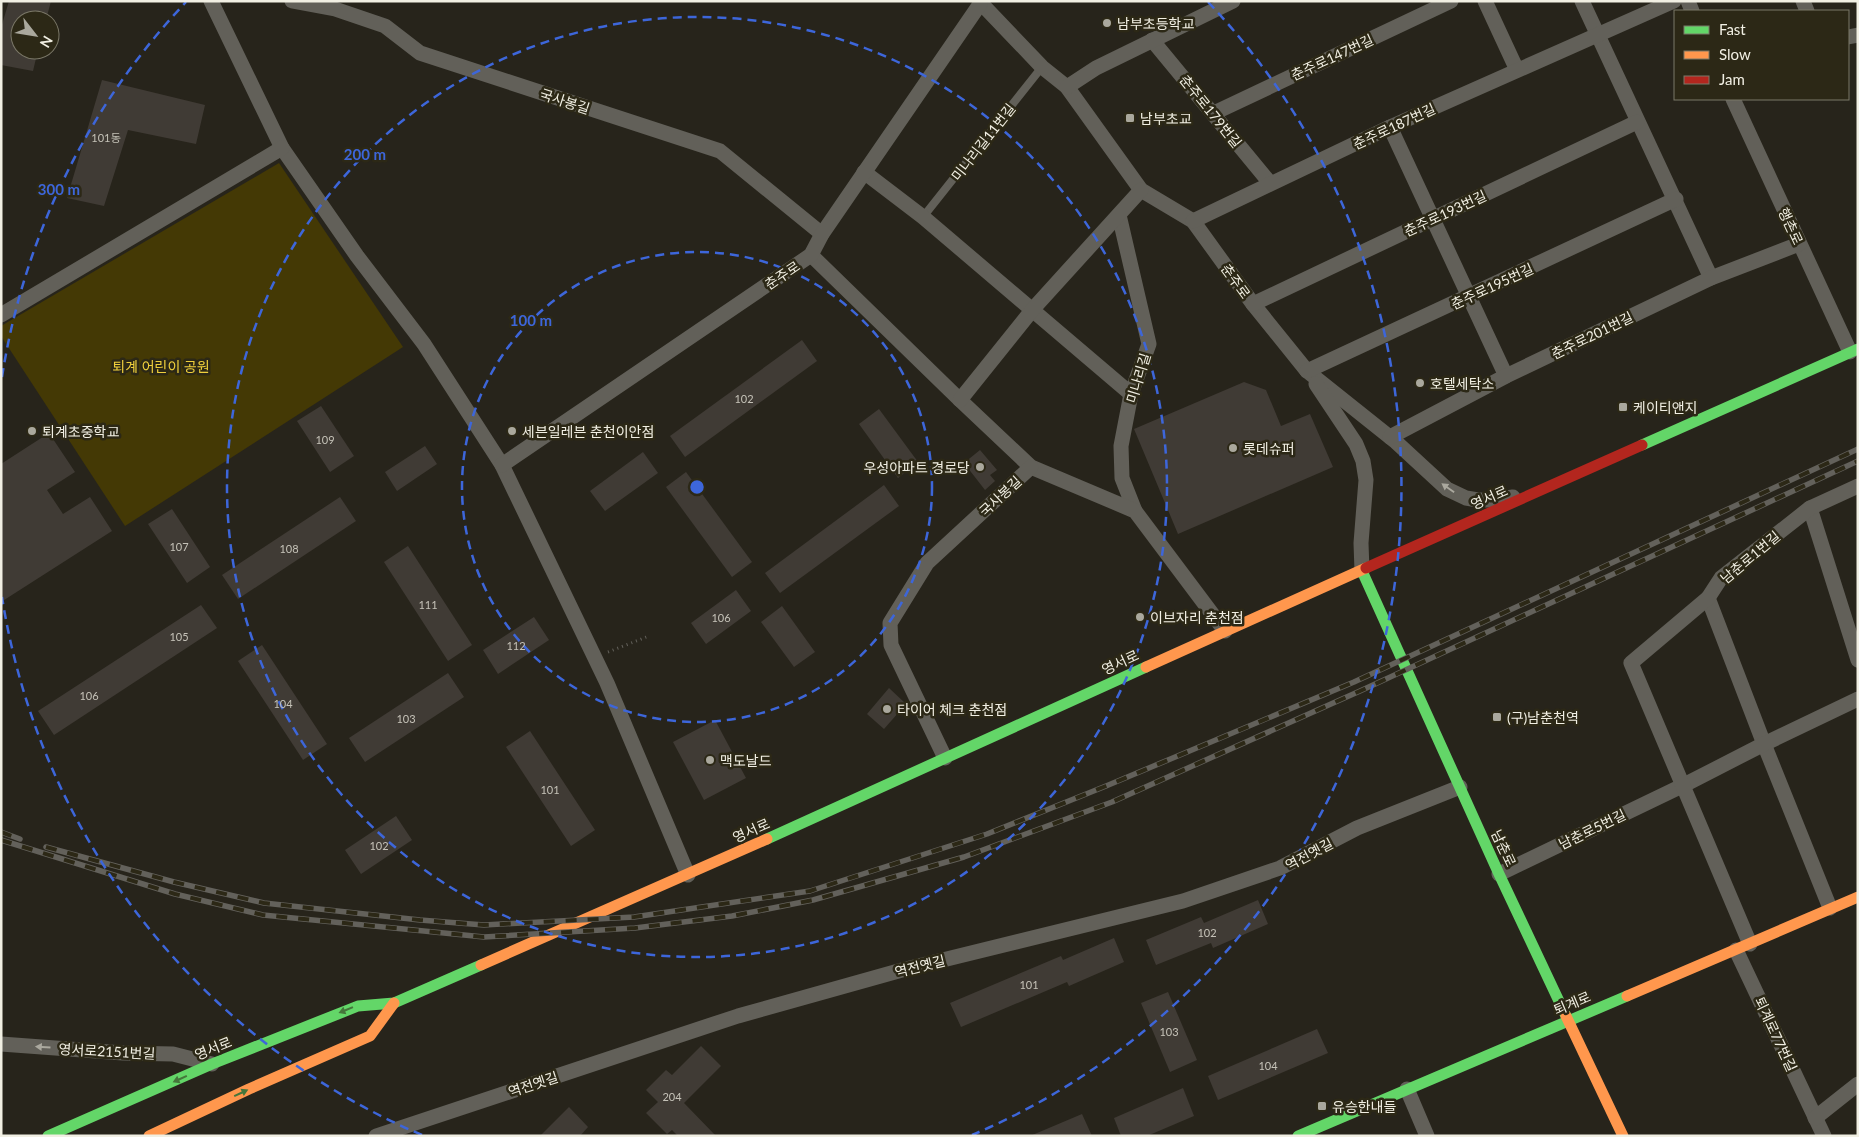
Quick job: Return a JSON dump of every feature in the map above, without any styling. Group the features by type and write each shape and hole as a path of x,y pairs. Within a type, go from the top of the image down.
{"street":[{"path":"211,1 282,148 357,256 424,344 502,465 607,683 688,875"},
{"name":"국사봉길","path":"292,1 335,9 385,26 420,53 720,151 822,234"},
{"path":"1067,87 1096,68 1233,1"},
{"name":"춘주로147번길","path":"1214,113 1451,1"},
{"path":"1486,1 1517,70"},
{"path":"1582,1 1637,122 1676,199 1711,278"},
{"name":"춘주로187번길","path":"1193,221 1390,128 1674,1"},
{"name":"춘주로","path":"502,465 811,255 822,234 979,2 1042,66 1067,87 1141,190 1193,221 1253,304 1307,371 1390,437 1447,489 1478,500 1495,500 1528,495"},
{"name":"춘주로179번길","path":"1152,40 1270,183"},
{"name":"행촌로","path":"1733,100 1799,244 1854,350"},
{"name":"춘주로193번길","path":"1253,304 1637,122"},
{"path":"1390,128 1506,376"},
{"path":"1,315 282,148"},
{"path":"864,172 923,217 1132,394"},
{"path":"960,400 1033,309 1141,190"},
{"name":"춘주로195번길","path":"1307,371 1676,199"},
{"name":"미나리길","path":"1119,215 1149,344 1132,394 1122,446 1122,478 1135,511 1226,631"},
{"name":"춘주로201번길","path":"1390,437 1506,376 1711,278 1799,244"},
{"name":"국사봉길","path":"811,255 1031,467 927,563 890,623 891,645 945,758"},
{"name":"영서로","path":"48,1136 212,1064 358,1006 394,1003 688,875 1528,495 1854,350"},
{"path":"1307,371 1343,422 1356,444 1363,461 1366,480 1361,542 1362,571"},
{"name":"미나리길","path":"1031,467 1135,511"},
{"name":"남춘로1번길","path":"1684,785 1631,663 1708,598 1721,578 1810,508 1858,486"},
{"path":"1810,508 1858,660"},
{"name":"남춘로","path":"1362,571 1499,874 1623,1136"},
{"path":"1708,598 1830,908"},
{"name":"남춘로5번길","path":"1499,874 1858,699"},
{"path":"1684,785 1743,947"},
{"name":"역전옛길","path":"376,1136 738,1016 902,970 1183,901 1280,868 1357,828 1460,787"},
{"name":"퇴계로","path":"1298,1136 1858,897"},
{"name":"퇴계로77번길","path":"1743,947 1824,1136"},
{"path":"149,1136 249,1089 370,1036 394,1003"},
{"name":"영서로2151번길","path":"1,1044 123,1053 173,1054 212,1064"},
{"path":"1815,1118 1858,1084"},
{"path":"1407,1090 1427,1136"}],"lane":[{"name":"미나리길11번길","path":"923,217 1042,66"}],"path":[{"path":"595,658 649,636"}],"green space":[{"name":"퇴계 어린이 공원","path":"279,163 403,347 125,526 1,336 1,326"}],"building":[{"path":"9,1 51,1 49,10 10,10 10,60 36,60 33,71 1,65 1,28"},
{"path":"102,80 205,105 196,144 128,130 104,206 67,198"},
{"path":"802,340 817,361 685,457 670,436"},
{"name":"롯데슈퍼","path":"1244,382 1266,390 1281,426 1310,414 1333,467 1178,534 1134,429"},
{"path":"321,406 354,456 330,472 297,421"},
{"path":"879,409 918,462 898,478 859,424"},
{"path":"49,433 75,472 47,490 63,514 90,497 112,531 1,602 1,464"},
{"path":"425,446 437,464 397,491 385,472"},
{"name":"우성아파트 경로당","path":"980,450 997,470 990,475 995,481 985,490 964,463"},
{"path":"643,452 658,473 605,511 590,491"},
{"path":"686,472 752,562 732,577 666,487"},
{"path":"884,485 899,506 780,593 765,573"},
{"path":"340,497 356,521 238,599 222,575"},
{"path":"172,509 210,567 187,583 148,524"},
{"path":"408,546 472,645 448,661 384,562"},
{"path":"736,590 751,611 706,644 691,623"},
{"path":"201,605 217,628 54,735 38,711"},
{"path":"782,606 815,652 794,667 761,622"},
{"path":"534,617 549,640 498,674 483,650"},
{"path":"262,645 327,744 303,760 238,661"},
{"path":"448,673 464,697 365,762 349,738"},
{"name":"타이어 체크 춘천점","path":"889,688 906,704 884,729 867,714"},
{"name":"맥도날드","path":"715,720 746,778 704,800 673,742"},
{"path":"530,731 595,830 571,846 506,747"},
{"path":"396,816 412,840 361,874 345,850"},
{"path":"1258,900 1268,924 1213,948 1211,943 1156,965 1146,940 1201,917 1204,923"},
{"path":"1114,938 1124,962 1069,986 1067,982 961,1027 950,1003 1061,956 1063,960"},
{"path":"1168,992 1197,1060 1170,1072 1141,1003"},
{"path":"1317,1029 1328,1053 1218,1100 1208,1076"},
{"path":"701,1046 721,1066 684,1103 716,1136 678,1136 672,1130 667,1134 646,1113 658,1102 646,1090 666,1070 672,1075"},
{"path":"1183,1088 1194,1116 1147,1136 1121,1136 1114,1118"},
{"path":"569,1107 588,1127 580,1136 540,1136"},
{"path":"1082,1114 1092,1136 1030,1136"}],"railway":[{"path":"46,847 174,882 264,903 484,925 634,917 810,891 987,834 1354,682 1858,449"},
{"path":"1,840 175,894 263,915 484,937 635,928 732,916 813,900 964,857 1112,802 1360,691 1858,461"},
{"path":"1,832 20,839"}],"traffic: fast":[{"path":"1642,445 1858,349"},
{"path":"1362,571 1499,874 1566,1016"},
{"path":"767,839 1146,667"},
{"path":"48,1136 212,1064 358,1006 394,1003 481,965"},
{"path":"1298,1136 1627,996"}],"traffic: slow":[{"path":"1146,667 1366,568"},
{"path":"481,965 767,839"},
{"path":"1627,996 1858,897"},
{"path":"149,1136 249,1089 370,1036 394,1003"},
{"path":"1566,1016 1623,1136"}],"traffic: jam":[{"path":"1366,568 1642,445"}],"place":[{"name":"남부초등학교","path":"1107,23"},
{"name":"남부초교","path":"1130,118"},
{"name":"호텔세탁소","path":"1420,383"},
{"name":"케이티앤지","path":"1623,407"},
{"name":"퇴계초중학교","path":"32,431"},
{"name":"세븐일레븐 춘천이안점","path":"512,431"},
{"name":"롯데슈퍼","path":"1233,448"},
{"name":"우성아파트 경로당","path":"980,467"},
{"name":"이브자리 춘천점","path":"1140,617"},
{"name":"타이어 체크 춘천점","path":"887,709"},
{"name":"(구)남춘천역","path":"1497,717"},
{"name":"맥도날드","path":"710,760"},
{"name":"유승한내들","path":"1322,1106"}]}
